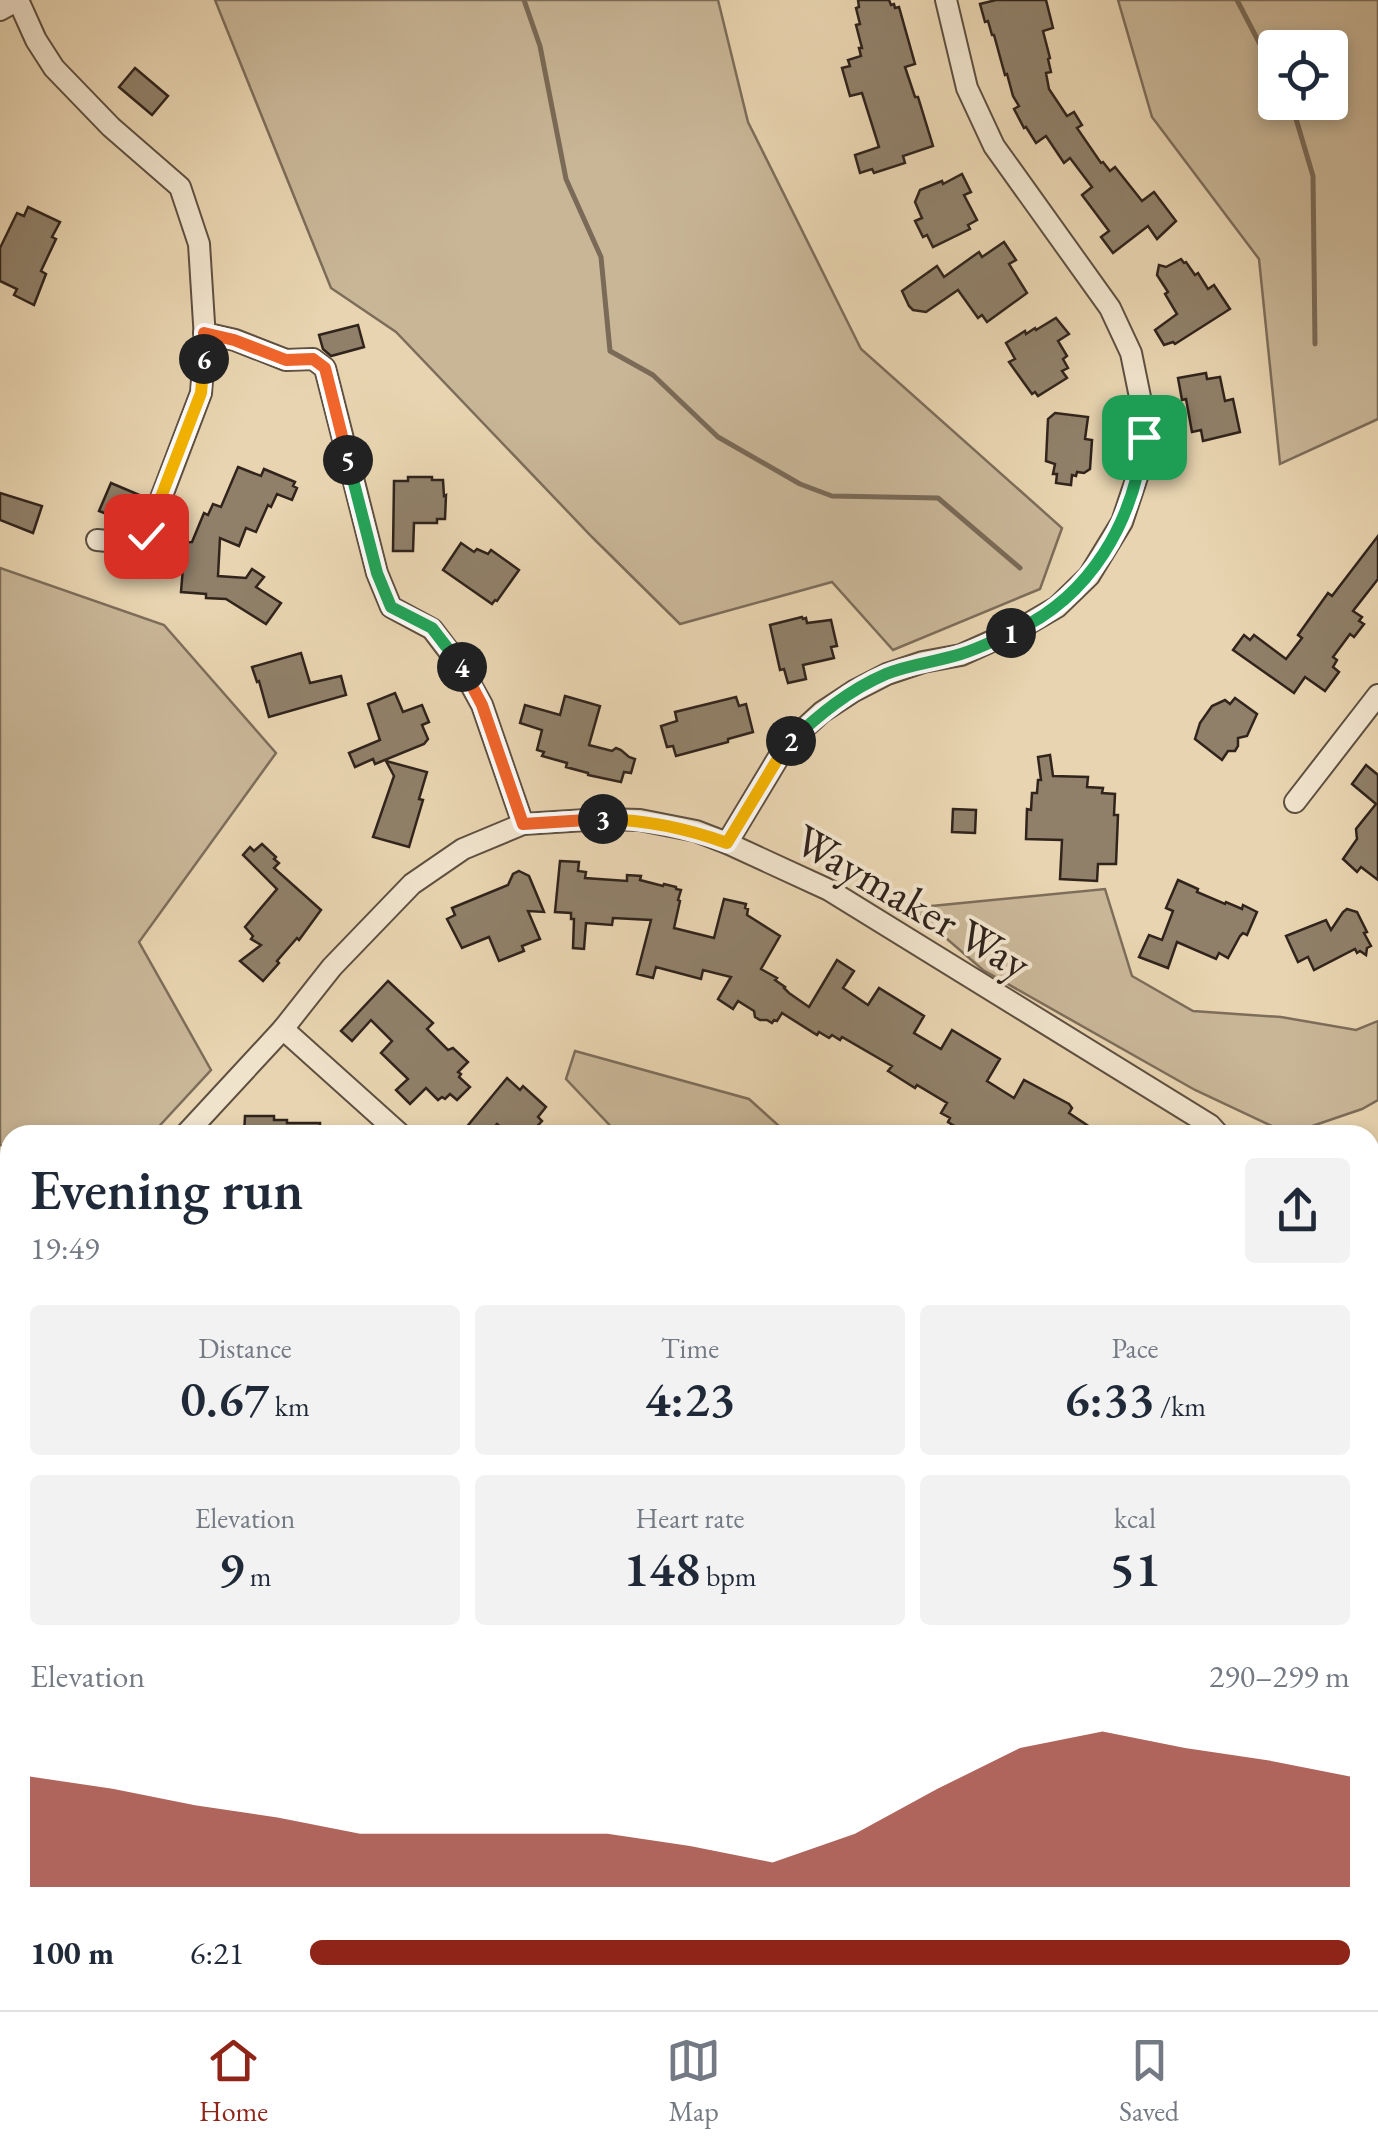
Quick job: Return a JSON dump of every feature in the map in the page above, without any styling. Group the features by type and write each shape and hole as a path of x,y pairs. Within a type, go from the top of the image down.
{"street":[{"path":"0,10 18,0 54,68 111,127 180,187 199,244 204,333 201,393 146,536 129,542 98,540"},
{"path":"727,843 786,745 822,712 888,674 960,654 1058,607 1089,576 1122,522 1140,468 1144,437 1131,353 1110,308 994,146 979,118 967,88 946,0"},
{"path":"204,333 286,360 313,359 325,368 377,573 391,607 432,628 462,667 482,705 523,824"},
{"path":"1296,802 1378,695"},
{"name":"Waymaker Way","path":"194,1125 283,1029 332,967 412,884 463,849 523,824 602,819 640,820 696,832 829,890 1210,1125"},
{"path":"283,1029 390,1125"}],"shaded area":[{"path":"215,0 718,0 748,122 861,349 1062,528 1040,589 893,650 832,582 680,624 396,332 331,288"},
{"path":"1118,0 1378,0 1378,419 1280,464 1259,259 1152,117"},
{"path":"0,568 164,625 276,753 139,942 211,1070 160,1125 0,1125"},
{"path":"1105,889 1132,976 1193,1011 1281,1017 1356,1030 1378,1021 1378,1100 1315,1125 1270,1125 1195,1090 983,970 911,908"},
{"path":"575,1051 749,1099 778,1125 610,1125 566,1079"}],"building":[{"path":"858,0 889,0 895,8 899,7 915,64 905,67 933,146 903,156 905,163 874,173 872,169 860,173 855,155 879,147 862,93 850,96 842,68 850,66 848,60 861,56 856,25 860,24"},
{"path":"996,0 1046,0 1053,28 1043,31 1050,58 1051,72 1046,73 1049,89 1067,116 1074,112 1082,125 1077,128 1101,163 1110,171 1115,167 1142,201 1154,192 1176,221 1157,239 1148,226 1113,253 1101,237 1109,231 1082,195 1092,187 1070,158 1064,163 1046,136 1036,143 1024,128 1014,109 1019,106 980,4"},
{"path":"135,68 168,96 152,115 119,87"},
{"path":"962,174 971,192 964,195 977,220 968,225 970,229 933,247 915,221 922,218 915,202 920,190"},
{"path":"28,207 60,222 41,271 46,274 34,305 14,295 17,289 0,281 0,248 17,213 24,216"},
{"path":"1004,242 1016,260 1009,264 1027,293 987,322 982,315 978,318 958,290 926,312 909,306 902,291 937,266 944,277 979,252 982,257"},
{"path":"1181,259 1195,275 1198,273 1208,289 1214,285 1230,309 1175,344 1164,345 1155,330 1177,314 1157,275 1159,265 1166,267"},
{"path":"1056,318 1069,334 1058,341 1067,356 1063,359 1068,368 1062,371 1067,378 1038,396 1032,394 1009,362 1015,359 1006,343"},
{"path":"358,325 364,347 331,356 323,349 319,335"},
{"path":"1206,373 1207,379 1220,377 1225,401 1233,399 1240,432 1203,441 1201,430 1192,432 1178,378"},
{"path":"1055,413 1088,417 1085,439 1092,440 1090,469 1072,475 1071,485 1056,483 1055,464 1046,461 1048,419"},
{"path":"238,467 261,476 264,469 295,482 293,486 297,488 292,500 277,494 256,532 246,528 239,546 220,538 218,576 246,578 252,569 264,577 256,587 281,603 266,624 226,599 181,592 183,567 167,566 169,543 192,542 204,513 208,515 213,504 221,507"},
{"path":"408,477 443,480 445,519 414,523 413,551 393,551 394,481 408,481"},
{"path":"111,483 144,497 130,523 99,511"},
{"path":"0,493 42,506 33,533 0,520"},
{"path":"1378,536 1378,579 1353,611 1364,624 1354,637 1350,634 1333,657 1337,660 1333,667 1339,672 1325,691 1305,677 1294,693 1233,650 1244,635 1250,640 1254,635 1286,659 1328,593 1332,596"},
{"path":"461,543 474,552 477,549 488,554 491,550 519,570 492,604 443,570"},
{"path":"802,617 807,623 831,620 837,646 831,647 834,658 803,665 806,679 788,683 784,669 780,670 770,625"},
{"path":"301,653 310,683 341,676 346,695 269,717 252,667"},
{"path":"395,693 403,712 422,705 429,722 422,725 428,739 375,764 373,759 355,767 349,753 380,740 368,704"},
{"path":"565,696 600,706 589,745 612,751 616,748 635,759 631,773 624,772 621,782 566,767 567,763 542,756 544,752 537,750 542,730 520,723 525,705 560,715"},
{"path":"736,697 739,706 746,704 753,732 676,756 673,746 667,747 661,726 677,721 675,712"},
{"path":"1235,698 1257,714 1247,736 1238,738 1235,751 1228,751 1222,760 1195,739 1212,706 1225,700 1230,704"},
{"path":"1050,755 1053,776 1088,777 1087,787 1115,794 1116,864 1098,864 1097,881 1060,879 1062,840 1026,839 1027,809 1031,810 1032,793 1037,793 1041,780 1038,757"},
{"path":"386,761 427,772 409,847 373,837 394,776"},
{"path":"1366,765 1378,775 1378,880 1361,867 1357,872 1343,859 1357,839 1356,829 1376,804 1352,784"},
{"path":"953,809 976,810 975,833 952,832"},
{"path":"262,844 279,863 274,868 321,910 263,981 240,961 261,945 251,939 253,936 245,927 277,889 243,855 250,847 254,851"},
{"path":"560,861 579,862 578,871 586,872 585,878 627,881 627,875 641,876 640,880 676,887 681,890 674,928 714,938 724,899 746,904 747,915 780,936 761,969 809,1007 837,960 854,971 843,988 868,1005 879,988 924,1016 914,1033 941,1049 952,1030 1000,1059 987,1081 1014,1098 1024,1080 1069,1104 1069,1113 1087,1125 953,1125 941,1113 947,1103 917,1085 915,1088 888,1071 892,1066 842,1037 829,1038 819,1032 817,1035 782,1013 772,1023 760,1020 738,1001 733,1009 718,999 731,977 703,970 701,979 656,967 653,978 637,974 651,920 613,918 612,925 586,923 584,949 573,948 571,913 555,912"},
{"path":"519,871 529,876 544,912 528,911 540,939 522,946 524,951 499,961 489,937 462,948 447,919 455,915 452,908 508,885"},
{"path":"1178,880 1225,904 1242,909 1243,905 1257,912 1247,935 1240,936 1228,958 1219,953 1216,959 1177,942 1168,968 1139,957 1149,935 1162,940 1173,911 1166,908"},
{"path":"1347,909 1357,912 1367,932 1364,933 1371,946 1366,955 1355,949 1314,970 1308,957 1298,962 1286,936 1326,920 1331,930"},
{"path":"388,981 433,1023 427,1029 448,1050 453,1048 468,1062 458,1072 470,1087 457,1100 450,1094 438,1100 426,1088 410,1104 396,1090 408,1079 381,1053 392,1041 371,1020 352,1041 341,1031"},
{"path":"507,1078 520,1090 523,1086 546,1107 538,1117 542,1121 538,1125 468,1125"},
{"path":"245,1116 274,1116 274,1120 287,1123 320,1123 320,1125 245,1125"}],"waterway":[{"path":"524,0 540,46 566,179 601,257 610,351 653,375 718,437 800,484 832,496 938,498 1020,568"},
{"path":"1237,0 1258,40"},
{"path":"1296,120 1313,176 1315,344"}],"route":[{"path":"146,536 201,393 204,333 286,360 313,359 325,368 377,573 391,607 432,628 462,667 482,705 523,824 640,820 727,843 786,745 822,712 888,674 960,654 1058,607 1089,576 1122,522 1140,468 1144,437"}]}
